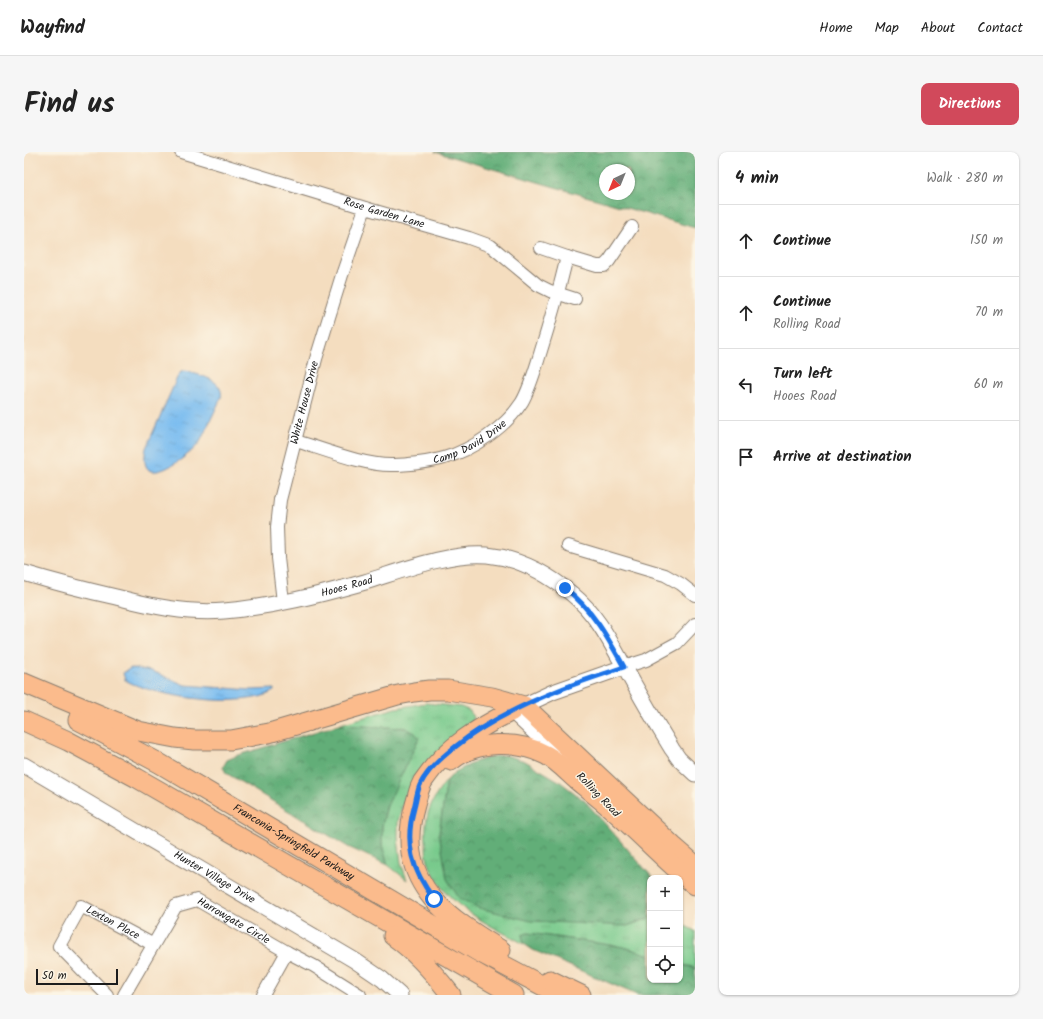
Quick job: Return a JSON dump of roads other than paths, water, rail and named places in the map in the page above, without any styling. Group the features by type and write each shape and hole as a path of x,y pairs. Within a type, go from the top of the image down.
{"main road":[{"path":"24,683 138,731 162,737 194,740 231,740 252,737 398,695 429,690 463,692 518,708"},
{"name":"Franconia-Springfield Parkway","path":"24,695 128,745 477,951 560,995"},
{"path":"518,708 483,727 460,742 441,759 425,777 420,786 410,824 410,853 422,882 434,899 456,919 484,940 546,978 581,995"},
{"name":"Rolling Road","path":"518,708 695,865"},
{"name":"Franconia-Springfield Parkway","path":"24,721 103,759 308,876 464,968 514,995"},
{"path":"415,804 432,779 453,759 483,746 506,744 529,748 546,755 561,765 608,806"},
{"name":"Rolling Road","path":"608,806 665,860 695,885"},
{"path":"237,836 304,883 396,939 425,964 451,995"}],"street":[{"name":"Rose Garden Lane","path":"181,152 469,238 491,246 538,284 550,291 575,299"},
{"name":"White House Drive","path":"283,602 278,558 277,527 280,500 316,359 365,208"},
{"path":"541,248 597,266 604,266 632,228"},
{"name":"Camp David Drive","path":"296,442 371,463 393,465 444,458 469,448 488,436 506,421 521,402 534,375 567,257"},
{"path":"568,546 665,575 681,584 695,595"},
{"name":"Hooes Road","path":"24,573 141,603 183,610 224,611 283,602 334,591 446,559 474,555 499,557 534,569 573,595 597,621 624,667"},
{"path":"518,708 566,687 646,660 677,643 695,624"},
{"path":"624,667 672,749 679,759 695,774"},
{"name":"Rolling Road","path":"518,708 608,806"},
{"name":"Hunter Village Drive","path":"24,765 354,960 382,979 400,995"},
{"name":"Harrowgate Circle","path":"152,944 176,906 197,900 314,966 360,995"},
{"name":"Lexton Place","path":"107,995 59,946 81,906 152,944 124,995"},
{"path":"263,995 287,952"}],"water":[{"path":"185,371 203,376 215,382 219,386 221,398 200,442 194,449 186,456 165,469 156,471 149,469 145,462 146,448 177,378 181,372"},
{"path":"131,668 152,671 185,685 251,690 274,689 274,691 260,697 243,700 200,699 177,696 156,692 125,680 123,673"}]}
